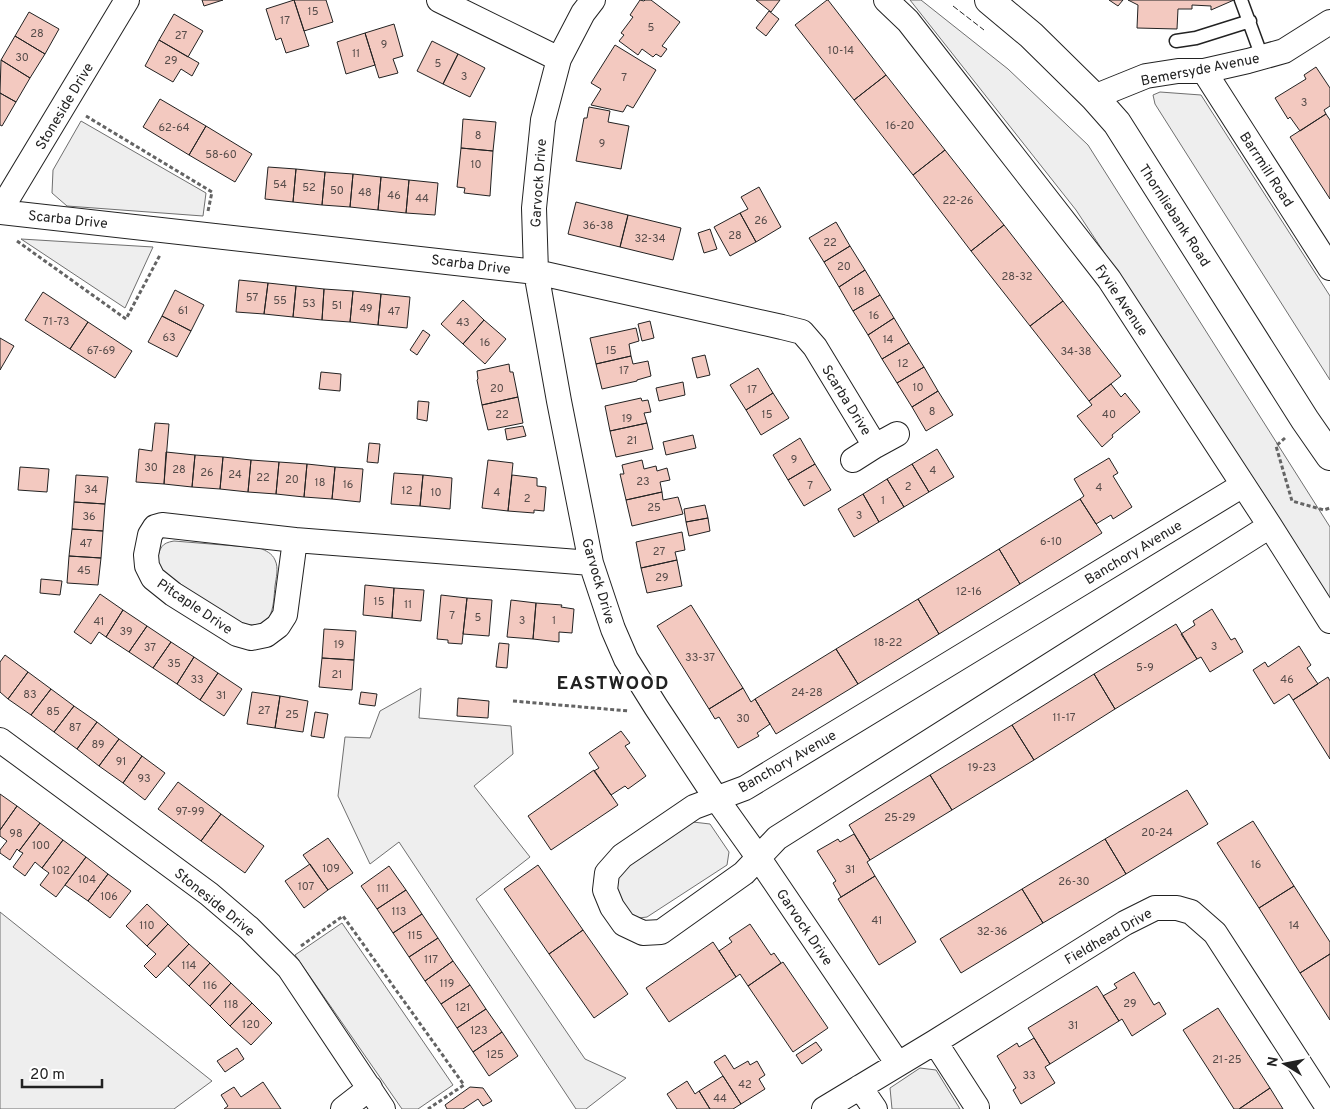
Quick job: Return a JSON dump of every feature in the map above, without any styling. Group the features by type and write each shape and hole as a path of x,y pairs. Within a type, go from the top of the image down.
{"main road":[{"name":"Thornliebank Road","path":"989,0 1031,35 1094,97 1117,123 1305,420 1330,456"}],"street":[{"name":"Stoneside Drive","path":"0,211 127,0"},
{"path":"439,0 559,59"},
{"name":"Garvock Drive","path":"593,0 583,13 559,59 543,120 534,208 536,272 591,563 613,629 623,651 654,704 898,1064"},
{"name":"Fyvie Avenue","path":"886,0 908,21 1109,279 1330,621"},
{"name":"Bemersyde Avenue","path":"1094,97 1146,76 1178,71 1204,71 1284,51 1330,22"},
{"name":"Barrmill Road","path":"1204,71 1330,268"},
{"name":"Scarba Drive","path":"0,211 536,272 802,332 815,347 876,446"},
{"path":"853,460 897,434"},
{"name":"Banchory Avenue","path":"1242,485 745,788 694,807 622,856 607,873 605,890 612,907 624,924 643,933 661,932 744,873 777,838 1270,526"},
{"name":"Pitcaple Drive","path":"295,540 285,615 278,626 266,635 251,638 237,634 173,594 153,578 147,566 146,556 150,535 155,527 162,525 295,540 591,563"},
{"name":"Stoneside Drive","path":"0,740 209,894 249,928 288,968 383,1109"},
{"name":"Fieldhead Drive","path":"824,1109 1125,923 1155,908 1178,908 1191,912 1215,934 1329,1109"},
{"path":"935,1042 977,1109"},
{"path":"860,1087 875,1109"},
{"path":"343,1109 370,1088"}],"lane":[{"path":"1242,0 1262,57"},
{"path":"1176,41 1196,38 1250,22"}],"path":[{"path":"66,103 212,192 204,234"},
{"path":"12,238 126,319 173,230"},
{"path":"1305,420 1276,446 1292,501 1324,510 1330,508"},
{"path":"513,701 636,712 654,704"},
{"path":"281,960 343,916 464,1086 428,1109"}],"shaded area":[{"path":"910,0 921,0 1008,69 1088,145 1330,527 1330,599 1265,496 1076,210"},
{"path":"1160,92 1201,95 1330,296 1330,380 1155,104 1153,95"},
{"path":"81,121 206,193 203,216 67,206 52,193 53,170"},
{"path":"21,239 153,247 125,308"},
{"path":"174,541 260,548 271,554 275,560 277,570 273,606 271,614 266,621 257,625 248,625 234,621 164,573 157,560 159,552 164,545"},
{"path":"421,688 419,718 511,726 513,754 474,786 530,857 476,899 585,1059 626,1078 586,1109 576,1109 399,842 370,864 338,796 345,737 370,738 380,711"},
{"path":"693,822 710,824 729,852 727,865 647,917 631,919 614,893 616,876 633,860"},
{"path":"0,912 212,1081 174,1109 0,1109"},
{"path":"342,923 453,1085 418,1109 402,1109 295,955"},
{"path":"920,1068 936,1070 960,1109 892,1109 890,1088"}],"building":[{"path":"202,0 223,0 204,6"},
{"path":"294,0 326,0 333,22 304,31"},
{"path":"294,0 309,46 286,53 281,38 276,40 266,9"},
{"path":"640,0 651,0 680,22 662,46 667,49 661,57 656,54 653,57 642,49 638,55 619,41 624,35 621,33 633,17 630,15"},
{"path":"756,0 780,0 771,12"},
{"path":"827,0 886,75 854,100 795,25"},
{"path":"1109,0 1123,0 1118,6"},
{"path":"1128,0 1234,0 1211,10 1211,6 1192,5 1192,9 1178,9 1177,29 1137,28 1138,5"},
{"path":"769,11 779,19 766,36 756,28"},
{"path":"29,12 59,29 45,54 15,36"},
{"path":"174,14 203,31 188,57 159,40"},
{"path":"394,24 403,56 393,59 398,73 379,78 365,33"},
{"path":"365,33 375,65 346,74 337,42"},
{"path":"15,36 45,54 30,78 1,60"},
{"path":"159,40 199,63 192,76 181,69 173,82 145,66"},
{"path":"432,41 458,54 443,84 417,71"},
{"path":"615,45 656,70 633,108 627,105 623,112 591,105 601,89 591,83"},
{"path":"458,54 485,68 470,97 443,84"},
{"path":"1,60 30,78 16,102 0,93"},
{"path":"1316,67 1330,88 1330,106 1324,110 1326,114 1300,131 1290,117 1288,119 1275,98 1306,79 1304,75"},
{"path":"886,75 945,150 913,175 854,100"},
{"path":"0,93 16,102 2,126 0,125"},
{"path":"160,99 206,126 189,155 143,127"},
{"path":"589,107 610,111 608,122 629,126 621,169 576,161 584,118 587,118"},
{"path":"1326,114 1330,120 1330,199 1290,137"},
{"path":"463,119 496,122 493,151 461,148"},
{"path":"206,126 252,154 235,182 189,155"},
{"path":"461,148 493,151 490,196 464,193 465,188 457,187"},
{"path":"945,150 1004,225 971,251 913,175"},
{"path":"268,167 296,169 293,202 265,199"},
{"path":"296,169 325,172 322,205 293,202"},
{"path":"325,172 353,174 350,207 322,205"},
{"path":"353,174 381,177 378,210 350,207"},
{"path":"381,177 409,180 406,213 378,210"},
{"path":"409,180 438,183 435,215 406,213"},
{"path":"759,187 781,227 756,242 740,213 748,209 741,197"},
{"path":"576,202 628,215 620,247 568,234"},
{"path":"740,213 756,242 730,256 714,227"},
{"path":"628,215 681,228 673,260 620,247"},
{"path":"836,222 850,246 824,262 809,238"},
{"path":"1004,225 1063,301 1030,326 971,251"},
{"path":"710,229 717,249 704,253 698,233"},
{"path":"850,246 865,270 839,287 824,262"},
{"path":"865,270 880,295 853,311 839,287"},
{"path":"239,280 268,283 264,314 236,312"},
{"path":"268,283 296,286 293,317 264,314"},
{"path":"296,286 324,289 322,320 293,317"},
{"path":"324,289 353,291 350,322 322,320"},
{"path":"175,290 204,305 191,331 162,316"},
{"path":"353,291 381,294 378,325 350,322"},
{"path":"43,292 88,322 70,349 25,320"},
{"path":"381,294 410,297 407,328 378,325"},
{"path":"880,295 894,318 868,335 853,311"},
{"path":"463,300 484,320 463,344 441,324"},
{"path":"1063,301 1121,376 1089,401 1030,326"},
{"path":"162,316 191,331 177,357 148,342"},
{"path":"894,318 909,343 882,359 868,335"},
{"path":"484,320 506,339 485,364 463,344"},
{"path":"650,321 654,338 642,341 638,324"},
{"path":"88,322 132,351 115,378 70,349"},
{"path":"636,328 639,341 629,344 631,356 596,364 590,338"},
{"path":"423,330 430,335 417,355 410,350"},
{"path":"0,338 14,346 0,370"},
{"path":"909,343 924,367 897,383 882,359"},
{"path":"705,355 710,375 697,378 692,358"},
{"path":"631,356 633,364 648,361 651,376 602,389 596,364"},
{"path":"509,364 510,372 513,372 518,397 482,405 477,371"},
{"path":"924,367 938,391 912,407 897,383"},
{"path":"758,368 773,393 746,410 730,385"},
{"path":"321,372 341,374 340,391 319,389"},
{"path":"683,382 685,395 659,401 656,388"},
{"path":"1111,384 1121,397 1125,393 1140,412 1112,435 1113,437 1102,447 1077,416 1092,405 1089,401"},
{"path":"938,391 953,415 926,431 912,407"},
{"path":"773,393 789,418 761,435 746,410"},
{"path":"518,397 523,423 488,430 482,405"},
{"path":"641,398 642,401 648,400 651,412 644,413 647,423 610,431 605,406"},
{"path":"418,401 429,402 427,421 417,419"},
{"path":"155,423 169,424 164,484 136,482 139,449 152,451"},
{"path":"647,423 653,449 616,457 610,431"},
{"path":"523,426 526,436 507,440 505,429"},
{"path":"693,435 696,448 666,455 663,442"},
{"path":"800,438 815,464 788,480 773,455"},
{"path":"369,443 380,444 378,463 367,462"},
{"path":"937,449 954,477 929,492 912,464"},
{"path":"166,452 195,455 192,487 164,484"},
{"path":"195,455 223,457 220,489 192,487"},
{"path":"223,457 251,460 248,492 220,489"},
{"path":"1109,458 1118,473 1113,476 1132,507 1113,519 1111,515 1096,524 1080,499 1084,496 1074,479"},
{"path":"251,460 279,462 276,494 248,492"},
{"path":"488,460 513,463 508,511 482,508"},
{"path":"642,460 644,469 656,466 657,471 667,468 670,480 660,482 662,492 626,500 620,474 624,474 622,465"},
{"path":"279,462 307,464 304,497 276,494"},
{"path":"307,464 335,467 332,499 304,497"},
{"path":"815,464 831,490 804,506 788,480"},
{"path":"912,464 929,492 904,507 887,479"},
{"path":"20,467 49,469 47,492 18,490"},
{"path":"335,467 363,469 360,502 332,499"},
{"path":"394,473 423,475 420,506 391,504"},
{"path":"76,475 108,477 105,504 74,502"},
{"path":"423,475 452,478 450,509 420,506"},
{"path":"512,475 537,478 537,486 546,487 544,511 534,510 534,513 508,511"},
{"path":"887,479 904,507 879,522 863,494"},
{"path":"662,492 663,500 678,497 683,514 632,526 626,500"},
{"path":"863,494 879,522 854,537 838,509"},
{"path":"1080,499 1102,533 1020,584 999,549"},
{"path":"74,502 105,504 103,531 72,529"},
{"path":"705,505 708,518 686,522 684,509"},
{"path":"708,518 710,531 689,536 686,522"},
{"path":"72,529 103,531 101,558 69,556"},
{"path":"682,532 685,550 675,552 677,560 641,568 636,542"},
{"path":"999,549 1020,584 939,634 918,599"},
{"path":"69,556 101,558 98,585 67,583"},
{"path":"677,560 682,586 647,593 641,568"},
{"path":"41,579 62,581 60,595 40,593"},
{"path":"365,585 394,588 392,618 363,615"},
{"path":"394,588 424,590 421,621 392,618"},
{"path":"100,594 123,610 106,637 99,632 91,644 74,632"},
{"path":"441,595 467,598 462,644 448,643 448,640 437,639"},
{"path":"467,598 492,600 489,636 463,634"},
{"path":"918,599 939,634 858,684 836,649"},
{"path":"511,600 536,603 533,639 507,637"},
{"path":"536,603 562,605 561,607 574,609 572,633 559,632 559,642 533,639"},
{"path":"691,605 743,688 709,709 657,626"},
{"path":"1212,609 1231,640 1235,638 1243,652 1210,672 1201,657 1197,659 1181,634 1195,625 1193,621"},
{"path":"123,610 147,626 129,652 106,637"},
{"path":"1176,624 1197,659 1115,709 1094,674"},
{"path":"147,626 171,642 153,668 129,652"},
{"path":"324,629 356,631 354,660 322,658"},
{"path":"171,642 194,657 177,684 153,668"},
{"path":"499,643 509,644 507,668 496,667"},
{"path":"1299,646 1311,665 1307,668 1318,684 1293,700 1289,694 1274,704 1253,670 1265,662 1268,667"},
{"path":"836,649 858,684 776,734 755,699"},
{"path":"5,655 28,672 8,699 0,692 0,662"},
{"path":"194,657 218,673 200,700 177,684"},
{"path":"322,658 354,660 352,690 319,687"},
{"path":"28,672 51,689 31,715 8,699"},
{"path":"218,673 242,689 224,716 200,700"},
{"path":"1094,674 1115,709 1034,760 1012,725"},
{"path":"1328,677 1330,681 1330,759 1293,700"},
{"path":"743,688 751,702 755,699 770,724 757,733 759,736 738,748 719,717 715,719 709,709"},
{"path":"51,689 74,706 54,732 31,715"},
{"path":"252,692 280,696 275,728 247,724"},
{"path":"361,692 377,694 375,706 359,704"},
{"path":"280,696 308,701 303,732 275,728"},
{"path":"458,698 489,701 488,718 457,716"},
{"path":"74,706 97,722 77,749 54,732"},
{"path":"315,712 328,714 324,738 311,736"},
{"path":"97,722 119,739 99,766 77,749"},
{"path":"1012,725 1034,760 952,810 930,775"},
{"path":"621,731 630,743 625,746 646,776 628,789 625,786 611,795 594,771 599,768 589,753"},
{"path":"119,739 142,756 123,783 99,766"},
{"path":"142,756 165,773 145,800 123,783"},
{"path":"594,770 618,805 551,850 528,816"},
{"path":"930,775 952,810 870,860 849,825"},
{"path":"178,782 221,814 201,841 158,809"},
{"path":"1187,790 1208,824 1126,874 1105,839"},
{"path":"0,794 17,806 0,830"},
{"path":"17,806 40,823 10,860 0,853 0,850 7,841 0,836 0,830"},
{"path":"221,814 264,846 245,873 201,841"},
{"path":"1253,821 1294,886 1259,908 1217,843"},
{"path":"40,823 63,840 42,868 35,862 25,876 13,867 23,853 19,851"},
{"path":"854,834 870,860 867,862 875,876 841,897 833,883 836,881 817,851 838,839 840,842"},
{"path":"328,838 353,873 328,890 303,855"},
{"path":"1105,839 1126,874 1043,923 1022,889"},
{"path":"63,840 86,857 56,897 40,885 49,873 42,868"},
{"path":"86,857 108,874 88,901 65,885"},
{"path":"310,864 328,890 304,908 285,881"},
{"path":"538,865 583,930 549,954 504,889"},
{"path":"389,866 406,890 377,909 361,886"},
{"path":"108,874 131,891 110,918 88,901"},
{"path":"875,876 916,942 879,965 838,899"},
{"path":"1294,886 1330,942 1330,954 1300,973 1259,908"},
{"path":"1022,889 1043,923 961,973 940,939"},
{"path":"406,890 422,914 393,933 377,909"},
{"path":"147,904 168,924 147,946 126,926"},
{"path":"422,914 438,938 409,957 393,933"},
{"path":"168,924 189,944 156,978 144,966 156,954 147,946"},
{"path":"750,924 771,955 774,953 781,963 748,986 740,974 736,977 719,951 732,942 729,938"},
{"path":"583,930 628,994 594,1018 549,954"},
{"path":"438,938 453,961 425,981 409,957"},
{"path":"713,942 736,977 669,1022 646,988"},
{"path":"189,944 210,963 189,986 168,966"},
{"path":"1330,954 1330,1020 1300,973"},
{"path":"453,961 470,985 441,1004 425,981"},
{"path":"783,962 828,1028 793,1052 748,986"},
{"path":"210,963 231,983 210,1006 189,986"},
{"path":"1134,972 1154,1005 1159,1002 1166,1014 1132,1036 1122,1019 1119,1021 1103,996 1117,988 1114,984"},
{"path":"231,983 252,1003 230,1026 210,1006"},
{"path":"470,985 486,1009 457,1028 441,1004"},
{"path":"1097,986 1119,1021 1050,1064 1028,1028"},
{"path":"252,1003 272,1023 251,1045 230,1026"},
{"path":"1218,1008 1270,1088 1239,1109 1234,1109 1183,1030"},
{"path":"486,1009 502,1032 473,1052 457,1028"},
{"path":"502,1032 518,1056 489,1076 473,1052"},
{"path":"1034,1038 1050,1064 1045,1067 1055,1083 1021,1104 1013,1090 1016,1088 997,1056 1017,1043 1019,1047"},
{"path":"816,1042 822,1050 802,1064 796,1055"},
{"path":"237,1048 244,1059 225,1072 217,1061"},
{"path":"725,1055 734,1069 748,1061 750,1065 757,1061 765,1075 759,1079 765,1089 741,1104 714,1062"},
{"path":"723,1076 741,1104 733,1109 710,1109 699,1091"},
{"path":"687,1081 695,1094 699,1091 710,1109 677,1109 667,1094"},
{"path":"263,1082 281,1109 224,1109 228,1106 221,1095 234,1087 241,1097"},
{"path":"470,1087 483,1088 492,1101 483,1106 478,1099 463,1109 447,1109 445,1105"},
{"path":"1270,1088 1283,1109 1239,1109"}],"fence":[{"path":"953,6 984,30"}],"district":[{"name":"EASTWOOD","path":"613,682"}]}
